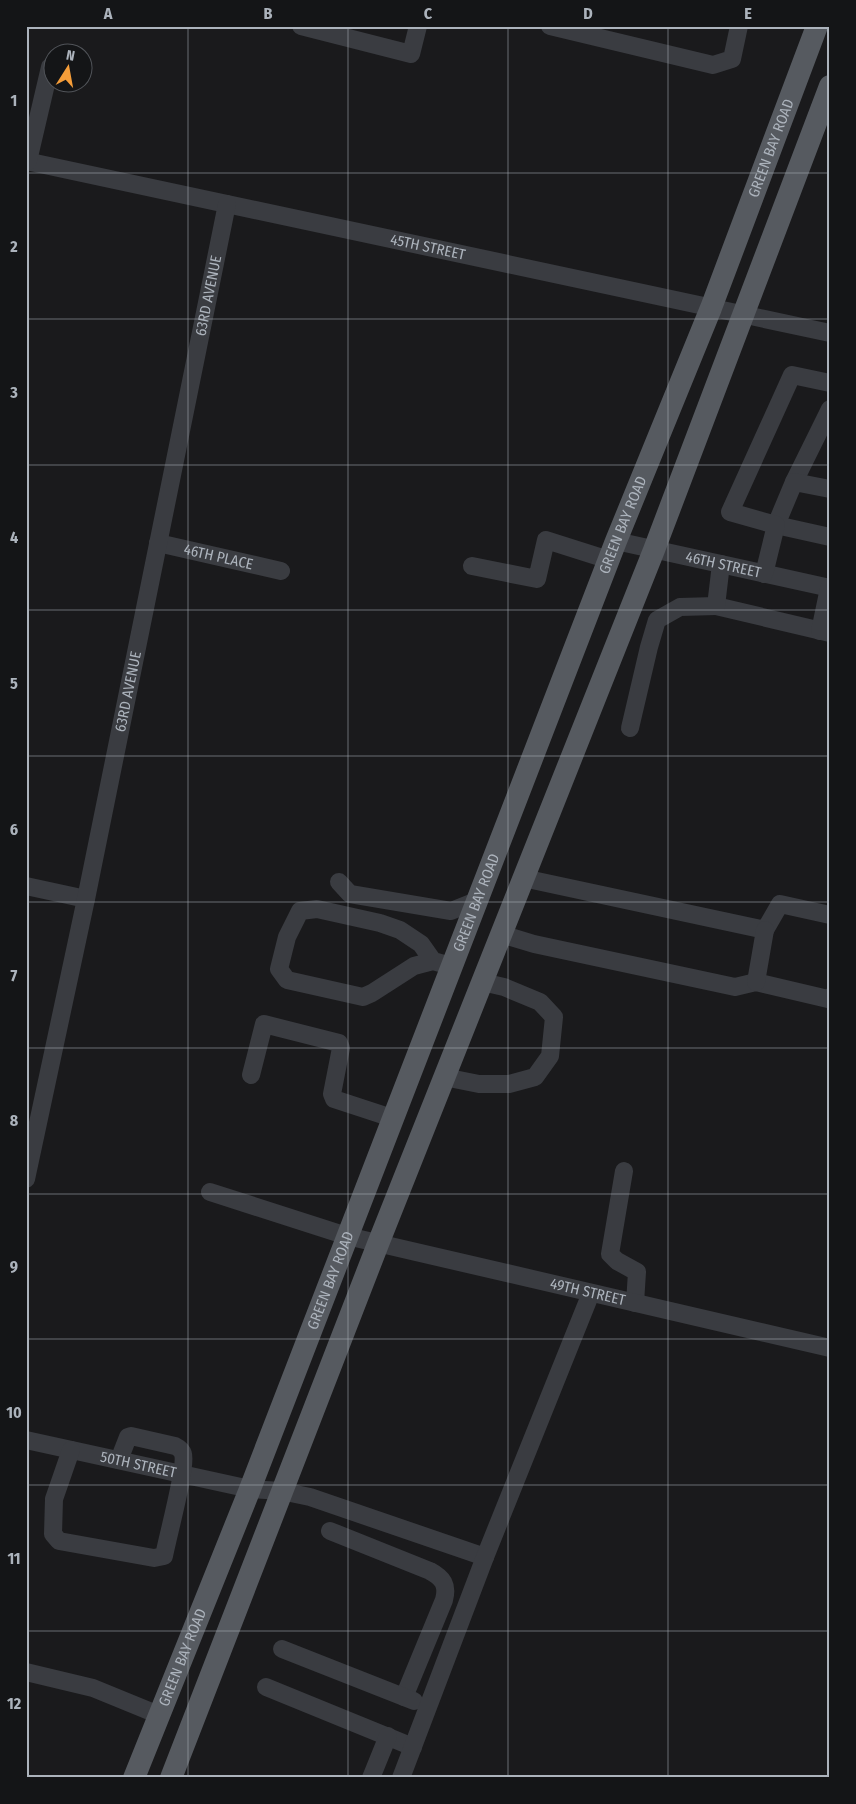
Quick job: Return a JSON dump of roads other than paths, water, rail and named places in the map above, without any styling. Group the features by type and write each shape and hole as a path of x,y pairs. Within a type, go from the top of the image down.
{"main road":[{"name":"GREEN BAY ROAD","path":"134,1778 250,1489 392,1118 442,964 476,901 613,550 711,308 817,26"},
{"name":"GREEN BAY ROAD","path":"171,1778 378,1244 654,550 830,86"}],"street":[{"path":"301,26 411,54 418,26"},
{"path":"550,26 713,65 732,59 740,26"},
{"path":"27,161 44,92"},
{"name":"45TH STREET","path":"27,161 830,333"},
{"name":"63RD AVENUE","path":"26,1179 86,898 227,204"},
{"path":"830,383 792,375 730,512 830,537"},
{"path":"764,574 776,524 794,482 830,409"},
{"path":"794,482 830,489"},
{"name":"46TH STREET","path":"472,566 537,579 546,540 613,550 654,550 829,588"},
{"name":"46TH PLACE","path":"158,543 281,571"},
{"path":"716,606 721,564"},
{"path":"630,728 657,620 680,606 716,606 825,632 829,588"},
{"path":"523,878 765,930"},
{"path":"339,882 350,894 451,911 476,901"},
{"path":"26,886 86,898"},
{"path":"756,982 765,930 780,904 830,915"},
{"path":"317,909 380,923 400,930 421,944 442,964 414,966 372,993 362,997 287,980 279,970 287,937 300,910 317,909"},
{"path":"501,934 534,944 735,987 756,982 828,999 830,997"},
{"path":"444,1077 479,1084 509,1084 535,1077 550,1056 554,1017 540,1002 504,987 482,982"},
{"path":"251,1076 264,1024 324,1038 339,1043 341,1048 332,1094 334,1099 392,1118"},
{"path":"624,1171 610,1254 617,1261 637,1272 635,1303"},
{"name":"49TH STREET","path":"210,1192 346,1236 830,1348"},
{"path":"401,1778 485,1558 591,1293"},
{"path":"71,1450 54,1499 53,1534 60,1541 154,1558 164,1556 182,1474 184,1454 175,1446 131,1436 128,1437 120,1460"},
{"name":"50TH STREET","path":"26,1440 250,1489 281,1491 310,1497 485,1558"},
{"path":"330,1531 430,1571 439,1576 445,1583 446,1592 444,1600 404,1697"},
{"path":"282,1648 428,1707"},
{"path":"26,1672 93,1688 159,1715"},
{"path":"266,1687 412,1747"},
{"path":"372,1778 388,1736"}]}
